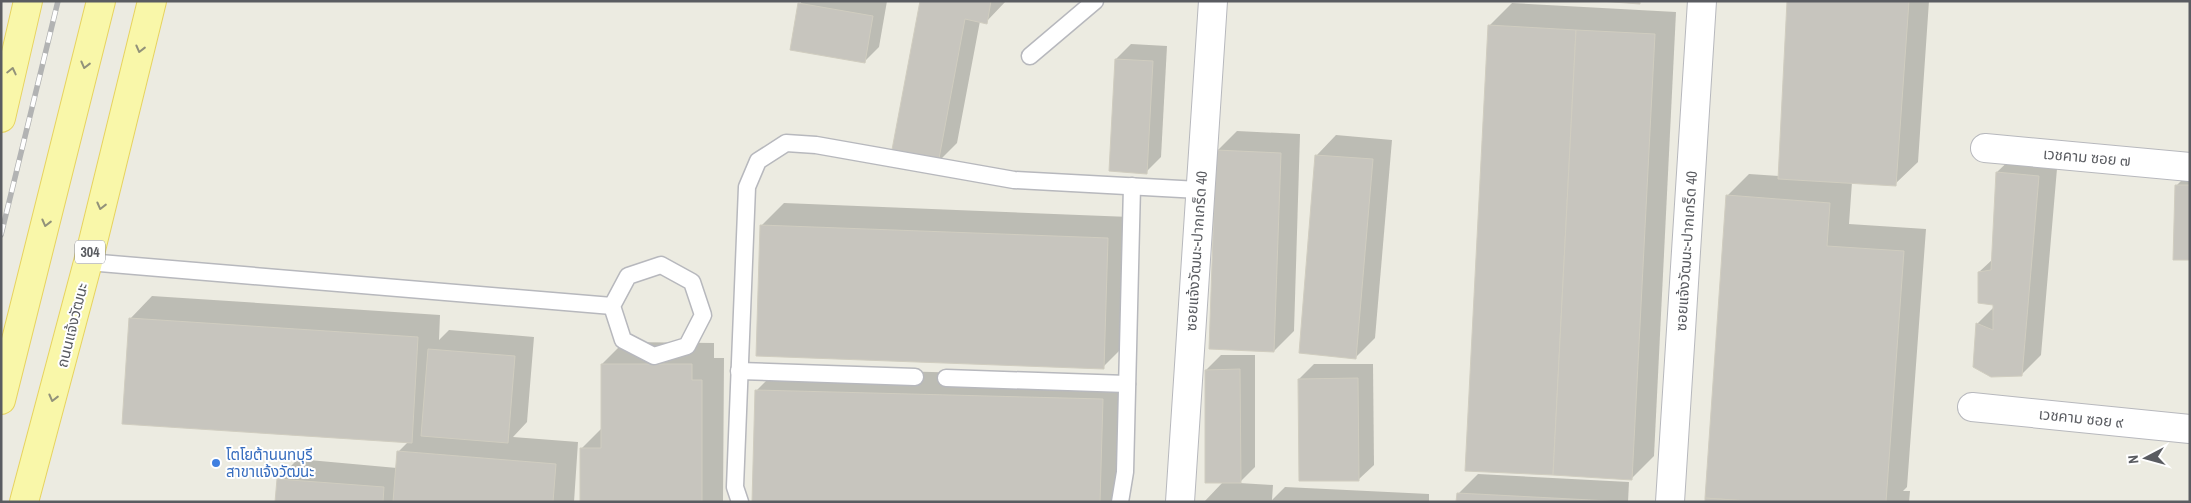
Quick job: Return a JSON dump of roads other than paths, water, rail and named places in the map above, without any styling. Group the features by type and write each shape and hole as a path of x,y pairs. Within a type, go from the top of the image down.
{"main road":[{"path":"1,118 28,1"},
{"path":"1,400 102,1"},
{"name":"ถนนแจ้งวัฒนะ","path":"24,502 88,262 152,1"}],"street":[{"name":"ซอยแจ้งวัฒนะ-ปากเกร็ด 40","path":"1180,502 1199,190 1213,1"},
{"name":"ซอยแจ้งวัฒนะ-ปากเกร็ด 40","path":"1670,502 1702,1"},
{"name":"เวชคาม ซอย ๗","path":"1985,148 2190,167"},
{"name":"เวชคาม ซอย ๙","path":"1972,407 2190,429"}],"lane":[{"path":"1030,56 1095,1"},
{"path":"740,502 735,487 747,187 758,162 786,143 816,145 1014,180 1199,190"},
{"path":"1120,502 1125,472 1132,186"},
{"path":"88,262 612,306"},
{"path":"662,265 692,282 703,314 687,346 654,356 623,340 612,306 628,276 662,265"},
{"path":"739,371 915,377"},
{"path":"946,378 1127,384"}],"railway":[{"path":"1,235 58,1"}],"place":[{"name":"โตโยต้านนทบุรี สาขาแจ้งวัฒนะ","path":"216,463"}]}
